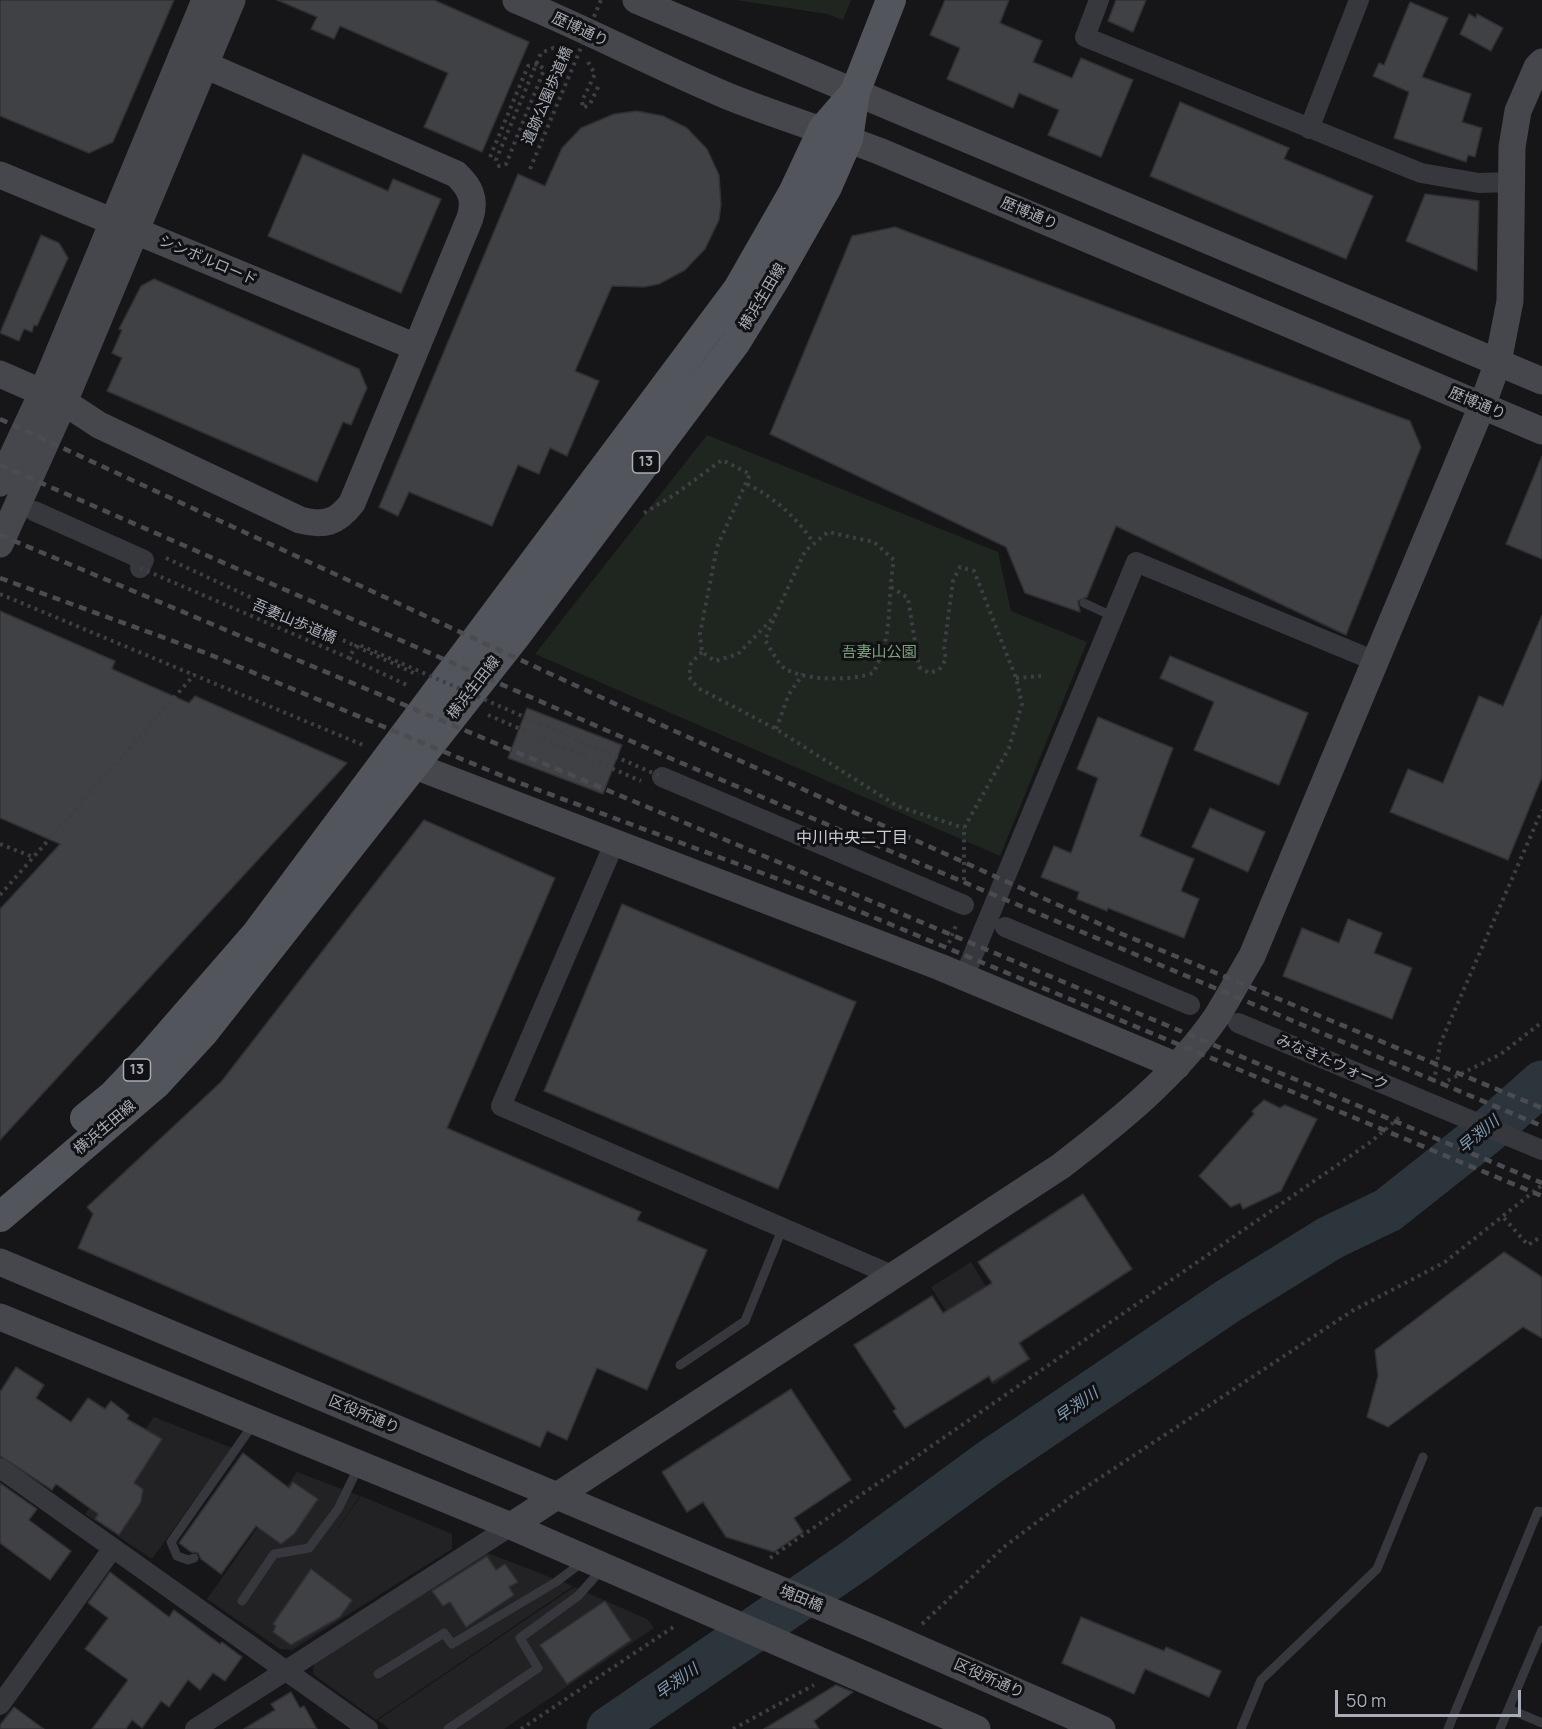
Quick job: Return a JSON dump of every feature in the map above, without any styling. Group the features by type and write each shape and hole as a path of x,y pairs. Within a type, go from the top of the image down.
{"main road":[{"name":"横浜生田線","path":"0,1190 112,1095 151,1055 257,933 390,756 736,342 827,187 836,134 891,0"},
{"name":"横浜生田線","path":"0,1217 156,1084 188,1049 390,756"}],"street":[{"path":"194,60 205,0"},
{"path":"0,544 53,398 122,226 194,60 232,0"},
{"name":"歴博通り","path":"516,0 723,94 790,121 836,134 1542,431"},
{"path":"636,0 1542,381"},
{"path":"1099,0 1085,37 1421,173 1479,183 1512,182"},
{"path":"1309,129 1359,0"},
{"path":"0,374 53,398 99,425 300,520 316,524 330,523 343,516 352,503 471,218 474,207 467,184 456,174 194,60"},
{"path":"195,1729 286,1673 1061,1166 1140,1102 1177,1066 1216,1016 1252,956 1482,406 1497,362 1510,301 1512,147 1518,111 1537,67 1542,62"},
{"name":"シンボルロード","path":"0,175 416,347"},
{"path":"0,483 53,398"},
{"path":"34,511 142,564"},
{"path":"964,977 1136,562 1375,661"},
{"path":"390,756 614,844 789,908 964,977 1177,1066"},
{"path":"667,779 964,905"},
{"path":"614,844 501,1106 894,1276"},
{"path":"1005,927 1190,1005"},
{"name":"みなきたウォーク","path":"1238,1023 1542,1150"},
{"name":"区役所通り","path":"0,1262 727,1569"},
{"path":"0,1317 511,1526 698,1610 977,1729"},
{"path":"0,1468 368,1729"},
{"path":"0,1705 112,1548"},
{"name":"境田橋","path":"727,1569 876,1630"},
{"name":"区役所通り","path":"876,1630 1095,1728"}],"lane":[{"path":"1084,603 1114,617"},
{"path":"680,1365 745,1321 783,1227"},
{"path":"194,1558 188,1560 177,1556 171,1542 255,1421"},
{"path":"1241,1729 1261,1680 1377,1569 1423,1457"},
{"path":"242,1601 274,1554 309,1548 338,1509 360,1464"},
{"path":"1448,1729 1538,1511 1542,1512"},
{"path":"378,1674 444,1633 452,1644 556,1581 595,1563"},
{"path":"448,1729 538,1668 520,1638 578,1596 595,1563"},
{"path":"1500,1729 1542,1630"},
{"path":"1509,1709 1542,1723"}],"path":[{"name":"遺跡公園歩道橋","path":"530,169 601,0"},
{"path":"490,157 528,66 539,64 544,70 506,164 499,166 496,160 532,75 537,64 541,53 553,48 588,63 595,74 582,101 584,108 590,104 600,83"},
{"path":"636,517 674,495 722,460 750,474 717,547 700,634 702,652 715,661 738,654 775,616"},
{"path":"747,484 770,496 798,521 813,542"},
{"path":"828,532 874,542 894,560 890,587 890,627 882,657 873,673 843,680 804,674 784,668 765,640 805,551 813,542 828,532"},
{"path":"142,564 147,550 421,676"},
{"name":"吾妻山歩道橋","path":"142,564 349,658 357,644 667,779"},
{"path":"890,587 908,598 919,667 929,673 939,670 946,658 944,649 953,581 960,567 974,571 1016,678 1022,704 1009,748 964,828 964,905 945,953"},
{"path":"0,594 390,756"},
{"path":"702,652 691,663 689,677 698,688 776,729 897,806 964,828"},
{"path":"349,658 412,687"},
{"path":"776,729 789,694 804,674"},
{"path":"0,895 194,675"},
{"path":"1016,678 1041,676"},
{"path":"480,711 667,792 667,779"},
{"path":"1542,810 1440,1044 1433,1088 1501,1054 1542,1022"},
{"path":"0,844 33,857"},
{"path":"766,1560 1372,1141 1424,1101"},
{"path":"922,1625 1005,1546 1071,1497 1352,1311 1445,1262 1504,1218 1542,1185"},
{"path":"1504,1218 1528,1245 1542,1236"},
{"path":"521,1729 674,1627"},
{"path":"733,1729 814,1684"}],"shaded area":[{"path":"971,1262 1031,1359 993,1385 931,1287"},
{"path":"154,1417 232,1448 152,1559 85,1514"},
{"path":"297,1472 360,1496 323,1549 361,1496 452,1534 452,1549 292,1650 280,1649 207,1599"},
{"path":"485,1552 573,1586 376,1720 313,1674 314,1663"},
{"path":"574,1587 647,1619 654,1628 504,1729 389,1729 378,1720"}],"green space":[{"path":"736,0 851,0 843,20 827,14"},
{"name":"吾妻山公園","path":"707,435 998,552 1011,611 1087,642 1000,856 535,654"}],"building":[{"path":"0,0 174,0 113,142 89,153 0,116"},
{"path":"277,0 434,0 529,42 482,152 424,127 448,73 340,26 334,39 311,29 317,17"},
{"path":"945,0 1009,0 1000,23 1042,41 1033,62 1072,78 1081,58 1133,80 1101,157 1048,135 1059,110 1019,93 1013,108 947,79 960,48 930,35"},
{"path":"1116,0 1146,0 1133,32 1108,21"},
{"path":"1410,2 1448,18 1422,77 1471,94 1462,122 1482,128 1475,157 1468,155 1466,162 1394,138 1409,92 1373,76 1379,63 1384,65"},
{"path":"1469,14 1476,18 1477,14 1503,28 1491,51 1460,34"},
{"path":"1180,102 1289,148 1284,159 1373,196 1346,259 1150,176"},
{"path":"637,111 663,116 687,128 707,149 719,175 721,204 719,220 705,249 685,270 659,284 644,287 612,286 575,371 599,381 567,456 550,448 539,474 518,465 492,526 409,492 398,516 379,507 518,174 545,186 562,148 581,128 614,114"},
{"path":"303,154 388,191 393,179 441,199 401,293 268,236"},
{"path":"1425,194 1479,201 1477,271 1406,241"},
{"path":"895,227 1410,421 1421,447 1346,635 1116,526 1087,597 1078,601 1080,612 1025,593 1006,547 770,434 852,236"},
{"path":"41,235 59,243 68,258 37,326 34,325 32,332 24,329 19,341 0,333"},
{"path":"154,279 359,369 367,388 351,425 343,422 317,482 107,391 122,358 112,353 122,330 119,329 141,286"},
{"path":"1542,456 1542,559 1506,544"},
{"path":"0,611 115,661 112,669 189,703 195,696 347,763 0,1140 0,909 60,844 0,818"},
{"path":"1542,615 1542,777 1508,860 1390,812 1408,769 1443,783 1479,696 1503,706"},
{"path":"1170,656 1308,713 1279,785 1194,750 1214,702 1160,678"},
{"path":"527,708 622,745 603,794 508,758"},
{"path":"1098,717 1173,748 1140,836 1194,859 1181,891 1199,899 1184,938 1108,908 1107,911 1077,899 1079,892 1041,877 1054,846 1071,853 1098,778 1077,769"},
{"path":"1210,808 1265,832 1248,872 1192,847"},
{"path":"424,820 555,878 447,1128 641,1212 637,1220 707,1250 647,1390 597,1368 567,1440 547,1431 540,1447 78,1248 93,1214 87,1207 221,1082"},
{"path":"622,904 856,1002 778,1189 544,1091"},
{"path":"1348,919 1382,933 1374,953 1412,968 1392,1019 1283,976 1302,928 1339,943"},
{"path":"1264,1100 1280,1108 1285,1105 1317,1119 1281,1191 1243,1209 1240,1203 1231,1207 1199,1176 1254,1114 1252,1111"},
{"path":"1083,1194 1132,1269 1019,1343 1029,1359 992,1382 989,1376 905,1428 893,1411 896,1409 854,1345 932,1296 943,1313 992,1283 978,1262"},
{"path":"1504,1252 1542,1277 1542,1338 1523,1327 1388,1427 1367,1417 1378,1376 1375,1350"},
{"path":"16,1367 44,1385 36,1398 71,1422 88,1398 105,1409 111,1401 129,1415 127,1419 162,1439 134,1483 143,1489 141,1502 119,1535 95,1519 98,1514 56,1484 52,1490 0,1456 0,1392"},
{"path":"791,1389 851,1480 794,1518 803,1532 774,1552 726,1537 703,1502 687,1512 662,1472"},
{"path":"243,1453 289,1488 293,1482 318,1499 294,1534 281,1544 256,1526 221,1574 201,1559 198,1553 191,1552 179,1543"},
{"path":"0,1483 37,1509 29,1520 71,1551 50,1580 0,1543"},
{"path":"487,1556 496,1570 505,1564 518,1582 509,1587 514,1595 466,1627 450,1602 443,1606 432,1591"},
{"path":"311,1569 352,1600 340,1617 291,1645 273,1632 276,1626 273,1624"},
{"path":"110,1572 169,1617 174,1610 220,1644 222,1642 242,1657 225,1681 213,1673 200,1690 188,1680 169,1707 161,1701 142,1728 132,1720 126,1729 92,1729 128,1680 85,1649 108,1618 88,1603"},
{"path":"605,1601 631,1640 567,1684 540,1645"},
{"path":"1081,1617 1164,1651 1166,1647 1221,1671 1209,1697 1145,1669 1134,1694 1062,1663"},
{"path":"836,1685 853,1692 814,1721 819,1729 764,1729"},
{"path":"291,1692 300,1708 304,1706 317,1729 244,1729 275,1710 271,1704"},
{"path":"14,1707 44,1729 0,1729 0,1725"}],"waterway":[{"name":"早渕川","path":"609,1729 856,1560 990,1462 1228,1301 1330,1238 1388,1210 1489,1130 1542,1083"}],"railway":[{"path":"0,419 635,713 1122,934 1542,1108"},
{"path":"0,465 672,759 1542,1126"},
{"path":"0,535 1542,1183"},
{"path":"0,578 206,653 517,782 813,892 1542,1196"}],"district":[{"name":"中川中央二丁目","path":"852,839"}]}
